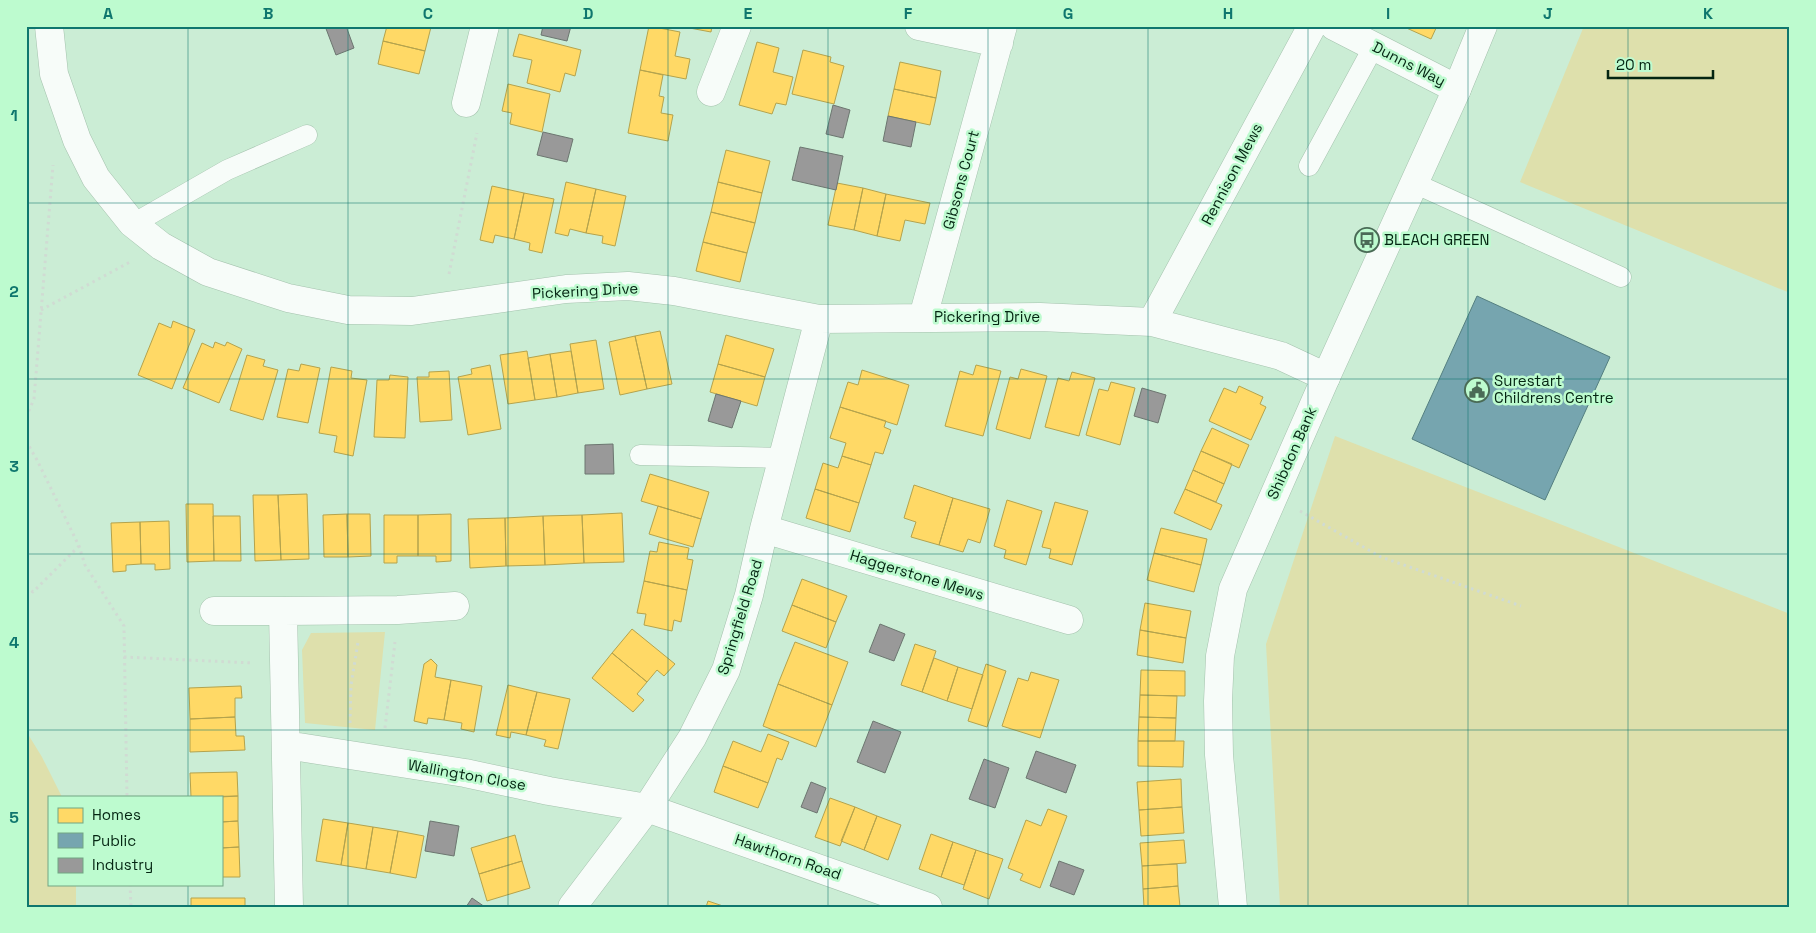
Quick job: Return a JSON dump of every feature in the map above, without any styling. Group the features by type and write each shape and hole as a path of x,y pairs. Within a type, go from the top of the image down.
{"street":[{"name":"Pickering Drive","path":"48,26 54,74 77,140 96,178 133,224 161,246 208,272 288,298 348,310 412,311 566,289 628,286 674,291 819,319 1040,317 1152,322 1281,356 1326,377"},
{"path":"466,103 485,26"},
{"path":"711,92 737,26"},
{"name":"Gibsons Court","path":"919,26 1001,35 923,317"},
{"name":"Rennison Mews","path":"1152,322 1312,26"},
{"name":"Dunns Way","path":"1334,26 1457,89"},
{"name":"Shibdon Bank","path":"1233,907 1219,755 1218,701 1220,656 1233,590 1326,377 1457,89 1482,26"},
{"name":"Springfield Road","path":"572,907 647,808 692,738 726,670 749,595 819,319"},
{"name":"Haggerstone Mews","path":"764,530 1069,620"},
{"path":"214,611 365,611 455,606"},
{"path":"283,611 289,907"},
{"name":"Wallington Close","path":"286,745 465,773 549,791 647,808"},
{"name":"Hawthorn Road","path":"647,808 928,907"}],"lane":[{"path":"1309,166 1374,46"},
{"path":"133,224 227,170 308,135"},
{"path":"1414,183 1621,277"},
{"path":"640,456 783,458"}],"path":[{"path":"442,306 478,130 466,103"},
{"path":"26,417 34,398 53,160"},
{"path":"40,311 161,246"},
{"path":"26,441 79,546 84,565 124,626 127,796"},
{"path":"1274,496 1381,557 1520,606"},
{"path":"26,587 33,592 79,546"},
{"path":"382,761 398,610"},
{"path":"351,756 351,685 359,631 365,611"},
{"path":"124,657 284,664"},
{"path":"130,886 131,907"}],"green space":[{"path":"1584,26 1790,26 1790,293 1520,182"},
{"path":"1335,436 1790,614 1790,907 1280,907 1266,644"},
{"path":"385,632 375,730 305,723 302,650 311,633"},
{"path":"26,731 42,757 62,796 48,796 48,886 76,886 76,907 26,907"}],"building: Homes":[{"path":"387,26 431,27 425,51 383,41"},
{"path":"649,26 680,32 675,56 690,59 686,79 640,70"},
{"path":"679,26 712,26 711,32"},
{"path":"1402,26 1437,26 1431,39"},
{"path":"519,34 581,50 575,76 565,73 560,92 527,83 532,60 513,56"},
{"path":"383,41 425,51 419,74 378,64"},
{"path":"757,42 779,48 773,72 793,77 786,105 776,103 772,114 739,105"},
{"path":"803,50 831,57 830,62 844,66 834,104 792,94"},
{"path":"900,62 941,71 936,98 894,89"},
{"path":"640,70 663,75 659,96 664,97 661,113 673,115 668,141 628,133"},
{"path":"508,84 550,94 542,132 510,124 512,113 502,111"},
{"path":"894,89 936,98 930,125 888,116"},
{"path":"726,150 770,161 762,193 718,182"},
{"path":"566,182 596,189 586,233 570,229 568,236 555,233"},
{"path":"718,182 762,193 755,223 711,212"},
{"path":"837,183 863,188 854,230 828,225"},
{"path":"492,186 524,193 514,239 495,235 493,243 480,240"},
{"path":"863,188 886,194 877,236 854,230"},
{"path":"596,189 626,196 615,246 602,243 603,236 586,233"},
{"path":"524,193 554,199 542,253 529,250 530,243 514,239"},
{"path":"886,194 930,203 925,224 905,220 900,241 877,236"},
{"path":"711,212 755,223 747,253 703,242"},
{"path":"703,242 747,253 740,282 696,271"},
{"path":"173,321 195,330 172,389 138,375 159,323 171,328"},
{"path":"660,331 672,384 647,389 635,336"},
{"path":"726,335 774,349 765,377 718,364"},
{"path":"635,336 647,389 620,395 609,342"},
{"path":"596,340 604,389 578,393 570,344"},
{"path":"215,342 225,346 227,342 242,349 219,403 183,388 202,343 213,348"},
{"path":"527,351 535,400 508,404 500,355"},
{"path":"571,351 578,393 557,397 550,354"},
{"path":"550,354 557,397 535,400 528,358"},
{"path":"247,355 265,360 263,366 278,370 263,420 230,410"},
{"path":"301,364 320,368 308,423 277,417 288,369 299,371"},
{"path":"718,364 765,377 757,406 710,392"},
{"path":"490,365 501,429 468,435 458,377 472,374 471,369"},
{"path":"976,365 1001,371 983,436 945,426 960,371 973,375"},
{"path":"331,367 352,371 351,378 367,380 353,456 334,452 337,436 319,433"},
{"path":"1021,369 1047,376 1030,439 996,429 1010,377 1018,379"},
{"path":"862,370 909,385 897,425 840,407 848,382 858,385"},
{"path":"449,371 452,420 420,422 417,377 429,377 429,372"},
{"path":"1072,372 1095,378 1079,436 1045,427 1058,378 1069,381"},
{"path":"390,375 408,377 405,438 374,437 377,380 389,380"},
{"path":"1111,382 1135,388 1120,445 1086,435 1099,389 1108,391"},
{"path":"1239,386 1263,397 1260,404 1266,407 1251,440 1209,421 1224,388 1236,393"},
{"path":"840,407 886,421 884,427 891,430 883,454 875,452 871,465 842,456 846,443 830,438"},
{"path":"1212,428 1249,445 1239,468 1201,451"},
{"path":"1201,451 1232,464 1224,484 1193,470"},
{"path":"842,456 871,465 859,503 815,489 823,463 838,468"},
{"path":"1193,470 1224,484 1216,502 1185,489"},
{"path":"650,474 709,492 701,519 641,501"},
{"path":"914,485 953,498 939,545 911,537 916,522 904,518"},
{"path":"815,489 859,503 850,532 806,518"},
{"path":"1185,489 1222,505 1211,530 1174,513"},
{"path":"307,494 309,559 281,560 278,495"},
{"path":"253,495 278,495 281,560 255,561"},
{"path":"953,498 990,509 980,543 968,539 963,552 939,545"},
{"path":"1007,500 1042,511 1026,565 1004,558 1006,550 994,546"},
{"path":"1055,502 1088,511 1072,565 1049,558 1051,549 1042,547"},
{"path":"186,504 213,504 214,561 187,562"},
{"path":"658,506 701,519 693,547 649,534"},
{"path":"622,513 624,562 584,563 582,515"},
{"path":"347,514 348,557 324,557 323,515"},
{"path":"347,514 370,514 371,556 348,557"},
{"path":"451,514 451,561 436,562 436,556 418,556 418,515"},
{"path":"384,515 418,515 418,556 397,556 397,563 384,563"},
{"path":"582,515 584,563 545,565 543,516"},
{"path":"213,516 240,516 241,561 214,561"},
{"path":"543,516 545,565 506,566 505,518"},
{"path":"505,518 506,566 470,568 468,519"},
{"path":"169,521 170,569 155,570 155,564 141,564 140,522"},
{"path":"140,522 141,564 126,565 126,571 113,572 111,523"},
{"path":"1161,528 1207,539 1201,565 1154,553"},
{"path":"659,542 689,548 687,559 693,560 687,590 644,581 650,551 657,552"},
{"path":"1154,553 1201,565 1194,592 1147,580"},
{"path":"802,579 847,596 836,622 792,605"},
{"path":"644,581 687,590 681,622 674,620 672,631 644,625 646,614 637,613"},
{"path":"1145,603 1191,611 1186,638 1140,630"},
{"path":"792,605 836,622 826,648 782,631"},
{"path":"632,629 675,664 664,676 657,670 647,682 612,653"},
{"path":"1140,630 1186,638 1183,663 1137,655"},
{"path":"795,642 848,662 832,705 778,684"},
{"path":"915,644 936,651 922,692 901,685"},
{"path":"612,653 647,682 637,694 644,700 633,712 592,678"},
{"path":"934,658 958,667 947,701 922,692"},
{"path":"431,659 437,665 435,677 451,680 444,720 428,718 427,724 414,721 424,664"},
{"path":"986,664 1006,671 987,727 968,721"},
{"path":"958,667 983,675 972,709 947,701"},
{"path":"1141,670 1185,671 1185,696 1140,695"},
{"path":"1031,672 1059,680 1040,738 1002,726 1018,678 1028,681"},
{"path":"451,680 482,686 474,732 461,729 462,723 444,720"},
{"path":"778,684 832,705 816,747 763,726"},
{"path":"508,685 537,692 526,735 511,732 510,738 496,735"},
{"path":"241,686 242,698 235,698 235,717 190,719 189,688"},
{"path":"537,692 570,699 558,749 544,746 546,740 526,735"},
{"path":"1140,695 1177,696 1176,718 1139,717"},
{"path":"235,717 236,736 244,736 245,750 190,752 190,719"},
{"path":"1139,717 1176,718 1175,741 1138,741"},
{"path":"768,734 789,742 782,760 777,758 768,783 723,766 733,741 761,752"},
{"path":"1138,741 1184,741 1183,767 1138,766"},
{"path":"723,766 768,783 758,808 714,792"},
{"path":"237,772 238,796 191,796 190,773"},
{"path":"1181,779 1182,807 1139,810 1137,782"},
{"path":"238,796 238,821 222,822 222,797"},
{"path":"830,798 855,807 840,846 815,837"},
{"path":"855,807 877,816 864,850 841,841"},
{"path":"1182,807 1184,833 1141,836 1139,810"},
{"path":"1048,809 1067,816 1040,888 1020,880 1023,874 1008,868 1026,820 1041,826"},
{"path":"877,816 901,825 888,860 864,850"},
{"path":"323,819 348,823 341,865 316,861"},
{"path":"238,821 239,847 222,848 222,822"},
{"path":"348,823 373,827 366,869 341,865"},
{"path":"373,827 398,831 390,873 366,869"},
{"path":"398,831 424,836 416,878 390,873"},
{"path":"931,834 953,842 941,877 919,869"},
{"path":"515,835 522,861 479,874 471,848"},
{"path":"1184,840 1186,863 1142,866 1140,843"},
{"path":"953,842 976,850 964,885 941,877"},
{"path":"239,847 240,877 222,877 222,848"},
{"path":"976,850 1003,859 989,899 963,889"},
{"path":"522,861 530,888 487,901 479,874"},
{"path":"1177,864 1178,886 1143,889 1142,866"},
{"path":"1178,886 1180,907 1144,907 1143,889"},
{"path":"191,898 245,898 245,907 191,907"},
{"path":"708,901 726,907 706,907"}],"building: Public":[{"path":"1477,296 1610,357 1545,500 1412,439"}],"building: Industry":[{"path":"325,26 346,26 354,48 336,55"},
{"path":"543,26 571,26 567,41 541,35"},
{"path":"833,105 850,110 843,138 826,134"},
{"path":"888,116 916,122 911,147 883,141"},
{"path":"543,132 573,139 567,162 537,155"},
{"path":"800,147 843,156 836,190 792,180"},
{"path":"1142,388 1166,395 1158,423 1134,416"},
{"path":"716,394 741,401 732,428 708,421"},
{"path":"613,444 614,474 585,474 585,445"},
{"path":"880,624 905,634 894,661 869,652"},
{"path":"873,721 901,732 885,773 857,762"},
{"path":"1036,751 1076,765 1066,793 1026,778"},
{"path":"984,759 1009,768 995,808 969,799"},
{"path":"811,782 826,788 817,813 801,807"},
{"path":"430,821 459,826 454,856 425,851"},
{"path":"1059,861 1084,870 1074,895 1050,886"},
{"path":"472,898 485,907 466,907"}],"place":[{"name":"BLEACH GREEN","path":"1367,240"},
{"name":"Surestart Childrens Centre","path":"1477,390"}]}
